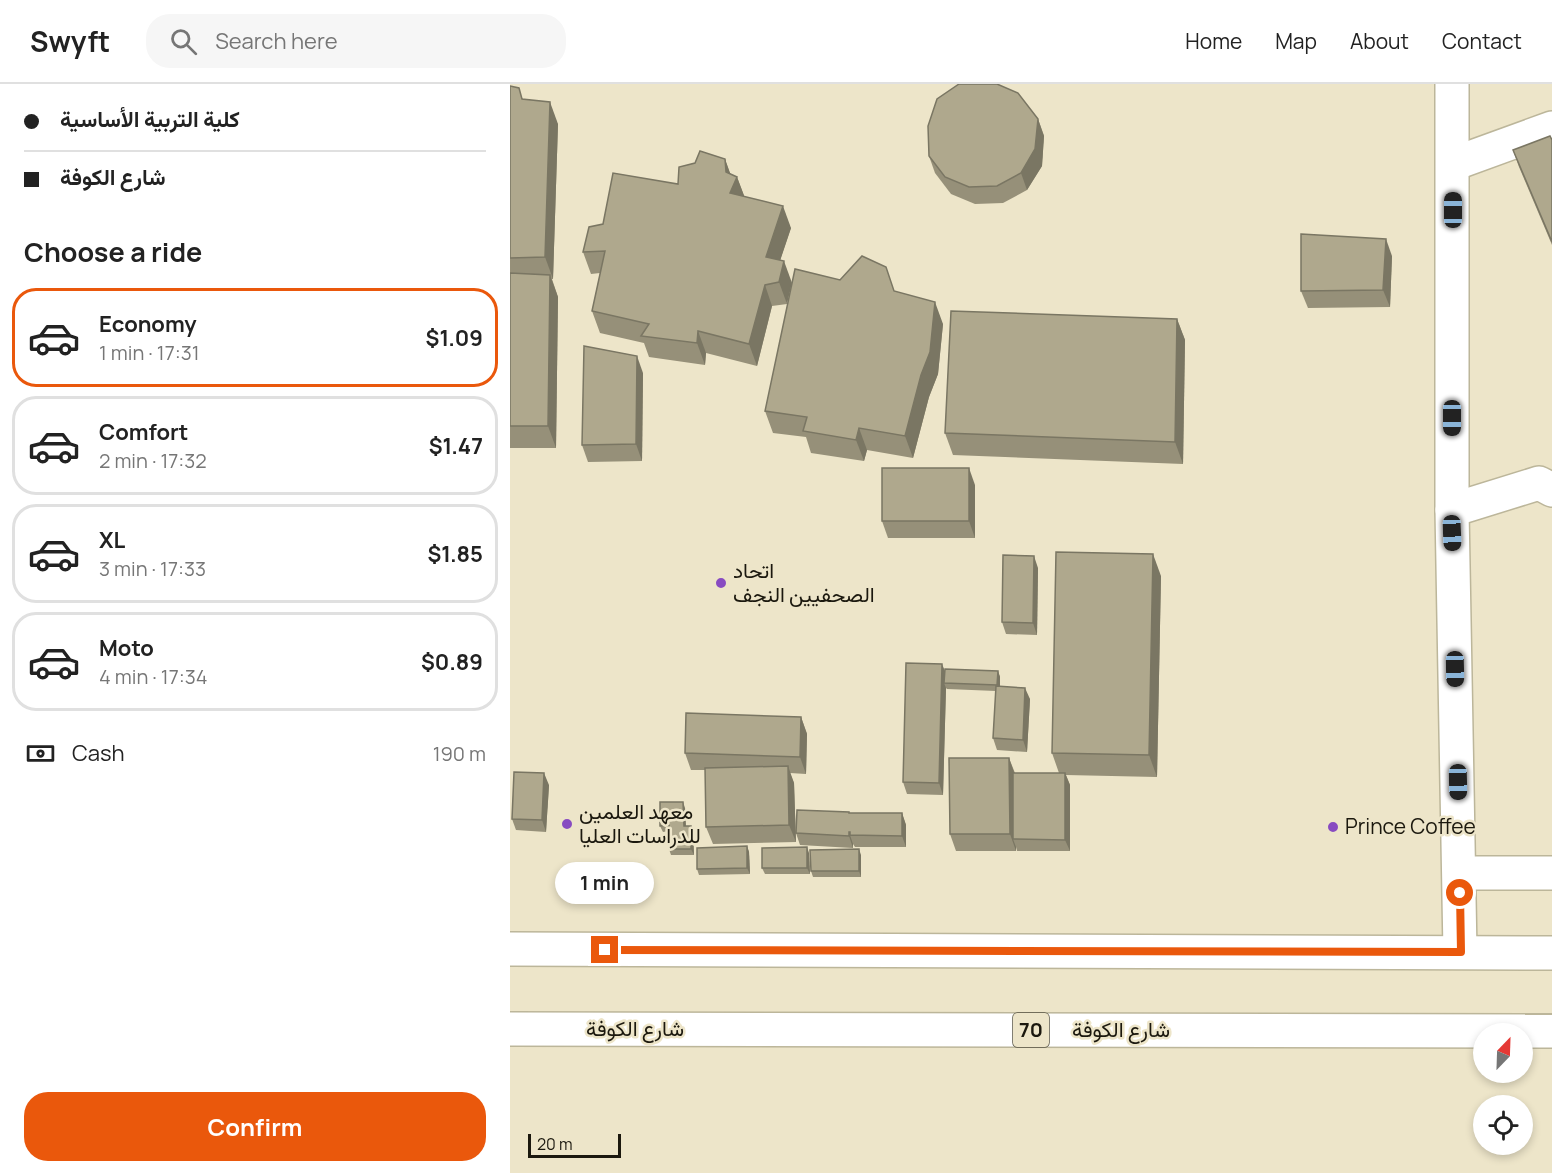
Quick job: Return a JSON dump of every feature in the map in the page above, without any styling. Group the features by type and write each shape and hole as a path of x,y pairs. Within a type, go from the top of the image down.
{"main road":[{"path":"1452,84 1452,510 1461,952"},
{"path":"1453,164 1552,128"},
{"path":"1452,510 1539,483 1552,490"},
{"path":"1460,873 1552,873"},
{"path":"510,949 1552,953"},
{"name":"شارع الكوفة","path":"510,1029 1552,1031"}],"building":[{"path":"959,84 997,84 1018,93 1038,119 1035,149 1021,173 997,186 969,187 945,177 929,156 928,126 937,99"},
{"path":"510,86 519,88 522,99 550,102 545,257 510,258"},
{"path":"1550,136 1552,140 1552,242 1513,150"},
{"path":"700,151 725,159 726,172 737,177 730,193 783,206 766,257 784,261 779,282 765,285 749,344 698,331 697,343 641,336 649,324 592,311 605,251 583,252 589,227 603,224 613,173 678,184 679,167 695,163"},
{"path":"1301,234 1386,239 1383,290 1301,291"},
{"path":"862,256 886,267 894,291 935,302 930,352 921,375 905,436 859,428 856,440 803,431 807,417 765,411 795,269 840,280"},
{"path":"510,273 550,275 548,426 510,426"},
{"path":"951,311 1177,319 1175,442 945,433"},
{"path":"584,346 637,356 636,444 582,445"},
{"path":"882,468 969,468 969,521 882,521"},
{"path":"1056,552 1153,554 1149,755 1052,753"},
{"path":"1003,555 1034,556 1033,623 1002,622"},
{"path":"906,663 942,664 939,783 903,782"},
{"path":"945,669 998,671 997,685 944,683"},
{"path":"996,686 1025,688 1023,740 993,738"},
{"path":"686,713 801,717 800,757 685,753"},
{"path":"949,758 1009,758 1010,834 950,834"},
{"path":"788,766 789,825 706,827 705,768"},
{"path":"514,772 544,773 542,820 512,819"},
{"path":"1013,773 1065,773 1065,840 1013,839"},
{"path":"660,802 683,802 684,826 691,826 691,849 669,849 669,825 660,826"},
{"path":"797,810 902,813 902,836 850,835 850,832 849,836 796,833"},
{"path":"747,846 747,868 697,869 697,848"},
{"path":"807,847 807,868 762,868 762,848"},
{"path":"859,849 859,871 811,871 810,850"}],"place":[{"name":"اتحاد الصحفيين النجف","path":"721,583"},
{"name":"معهد العلمين للدراسات العليا","path":"567,824"},
{"name":"Prince Coffee","path":"1333,827"}],"route":[{"path":"605,950 1461,952 1460,893"}]}
